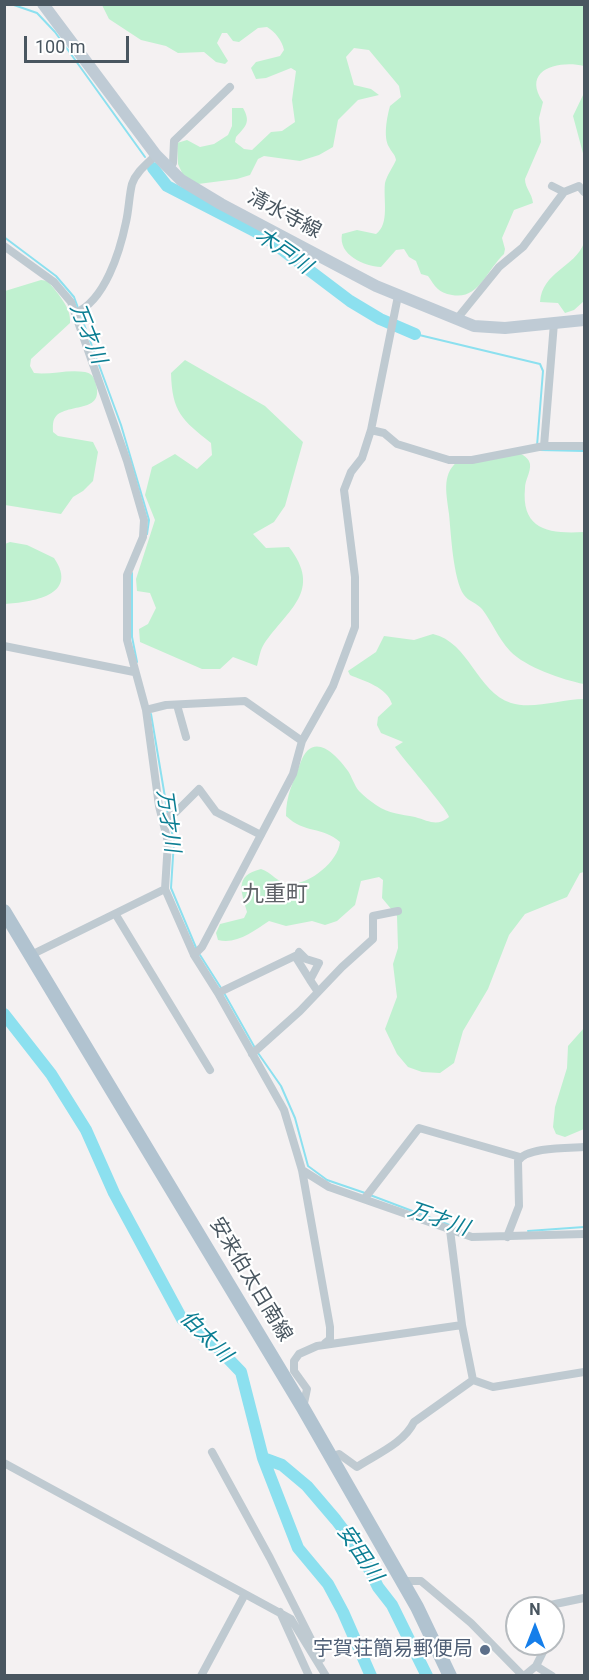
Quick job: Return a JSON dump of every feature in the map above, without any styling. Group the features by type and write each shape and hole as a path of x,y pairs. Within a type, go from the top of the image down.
{"main road":[{"name":"清水寺線","path":"43,4 156,156 169,169 221,204 398,296 456,320 489,329 585,320"},
{"name":"安来伯太日南線","path":"4,911 303,1408 439,1649 450,1676"}],"street":[{"path":"169,169 173,163 174,141 230,87"},
{"path":"75,313 92,304 108,274 126,223 132,184 136,176 156,156"},
{"path":"456,320 499,267 523,248 564,192 580,185"},
{"path":"552,186 564,192"},
{"path":"4,246 62,288 75,313 127,461 144,520 143,537 127,575 127,640 146,710 167,818 165,889 197,953 222,991 255,1051 284,1110 302,1170 330,1327 330,1339 326,1343"},
{"path":"197,953 293,774 302,741 333,686 355,627 355,577 344,490 351,472 362,458 371,430 398,296"},
{"path":"544,446 554,323"},
{"path":"371,430 384,433 397,444 449,460 472,460 544,446 585,446"},
{"path":"4,646 134,672"},
{"path":"146,710 177,705 245,701 302,741"},
{"path":"177,705 186,737"},
{"path":"167,818 199,789 216,812 261,835"},
{"path":"31,955 165,889"},
{"path":"255,1051 300,1011 373,939 372,916 398,911"},
{"path":"116,915 210,1070"},
{"path":"299,952 306,959 319,963 310,980"},
{"path":"222,991 295,956 318,992"},
{"path":"367,1195 419,1128 520,1157 531,1152 585,1147"},
{"path":"509,1234 519,1206 518,1161 520,1157"},
{"path":"302,1170 329,1187 367,1195 450,1230 479,1239 509,1234 585,1234"},
{"path":"450,1230 462,1325 473,1380"},
{"path":"303,1408 307,1389 294,1371 294,1361 299,1354 326,1343 349,1342 462,1325"},
{"path":"473,1380 493,1387 585,1372"},
{"path":"330,1457 339,1454 357,1467 399,1441 412,1430 414,1422 473,1380"},
{"path":"212,1452 291,1598 327,1676"},
{"path":"4,1463 291,1619 327,1676"},
{"path":"401,1581 421,1581 471,1623 524,1676 536,1666 541,1656"},
{"path":"201,1676 245,1594"},
{"path":"565,1602 585,1598"},
{"path":"280,1612 309,1676"},
{"path":"536,1666 552,1676"}],"green space":[{"path":"102,5 584,5 584,66 554,66 539,75 536,82 537,91 543,102 539,118 541,142 525,179 533,203 514,210 502,238 504,254 476,289 461,295 452,295 440,291 428,276 421,274 416,261 409,257 404,249 396,250 381,267 360,262 344,248 342,234 357,230 376,234 380,230 384,218 385,183 396,160 387,143 386,133 390,106 401,97 399,86 369,50 354,48 346,57 354,85 371,89 379,95 358,100 338,120 333,147 319,155 300,161 264,156 258,159 250,175 198,184 183,175 178,164 177,143 187,140 200,147 214,144 228,135 232,126 232,108 243,108 247,117 246,124 235,142 244,149 252,150 271,132 282,131 295,122 292,100 296,71 291,68 266,78 256,79 251,68 256,62 280,56 284,50 282,43 267,27 258,28 239,42 233,41 227,33 222,33 217,43 228,61 225,64 216,62 204,52 178,53 166,46 141,40 109,19"},
{"path":"584,93 584,157 573,116"},
{"path":"584,243 584,301 574,310 565,313 558,303 540,302 546,284 574,258"},
{"path":"41,280 48,281 63,301 69,312 70,323 31,359 30,366 34,373 79,371 88,373 94,379 97,391 92,403 63,411 54,421 53,432 58,436 93,442 98,452 93,481 73,497 61,514 5,505 5,291"},
{"path":"185,360 265,406 303,442 285,506 274,522 253,534 266,548 289,547 299,562 303,576 298,599 264,644 257,666 233,657 220,669 202,669 140,642 139,629 148,624 156,608 150,593 137,591 136,579 155,520 145,495 152,467 175,454 197,469 212,455 211,443 186,421 176,406 171,373"},
{"path":"521,454 530,464 525,485 525,502 533,521 549,530 584,532 584,684 545,672 517,657 502,641 482,609 464,595 457,578 446,493 447,479 452,467 457,462"},
{"path":"10,542 27,545 54,558 60,571 61,581 57,589 39,599 5,604 5,544"},
{"path":"433,634 456,647 490,689 511,703 538,705 584,699 584,872 580,873 567,897 525,914 509,935 488,989 463,1031 454,1063 440,1073 422,1072 408,1067 397,1054 385,1029 397,997 393,964 398,948 397,916 382,898 383,880 379,877 361,881 355,905 337,921 325,925 312,921 286,926 269,921 245,936 231,941 218,940 216,933 220,924 244,918 247,912 242,886 246,876 261,869 289,884 305,881 321,871 338,850 340,842 333,837 293,822 286,816 292,783 310,748 316,746 330,751 348,771 359,791 381,808 433,822 441,822 449,817 395,747 403,742 381,733 377,725 378,717 392,704 389,698 380,689 350,675 348,671 376,652 384,636 414,640"},
{"path":"584,1028 584,1129 565,1137 556,1134 553,1127 555,1107 567,1068 568,1046"}],"waterway":[{"name":"木戸川","path":"11,4 37,13 55,32 145,157"},
{"name":"木戸川","path":"153,168 167,186 264,236 350,301 380,319 415,334"},
{"name":"万才川","path":"4,237 56,276 74,297 121,425 149,520 147,534"},
{"path":"415,334 540,364 543,371 537,446"},
{"path":"540,450 584,451"},
{"name":"万才川","path":"132,573 132,637 137,662"},
{"name":"万才川","path":"151,714 168,815"},
{"name":"万才川","path":"169,820 174,841 171,888 197,950"},
{"name":"万才川","path":"200,955 221,988"},
{"name":"万才川","path":"224,993 255,1048"},
{"name":"伯太川","path":"4,1014 51,1074 86,1130 114,1193 182,1319 216,1346 241,1372 263,1458 298,1548 328,1584 371,1676"},
{"name":"万才川","path":"258,1053 281,1086 295,1118 308,1166 327,1180 365,1193"},
{"name":"万才川","path":"370,1195 460,1229"},
{"name":"万才川","path":"528,1231 584,1227"},
{"name":"安田川","path":"263,1458 282,1465 307,1486 361,1553 378,1587 392,1605 427,1676"}],"place":[{"name":"宇賀荘簡易郵便局","path":"485,1650"}],"district":[{"name":"九重町","path":"275,895"}]}
